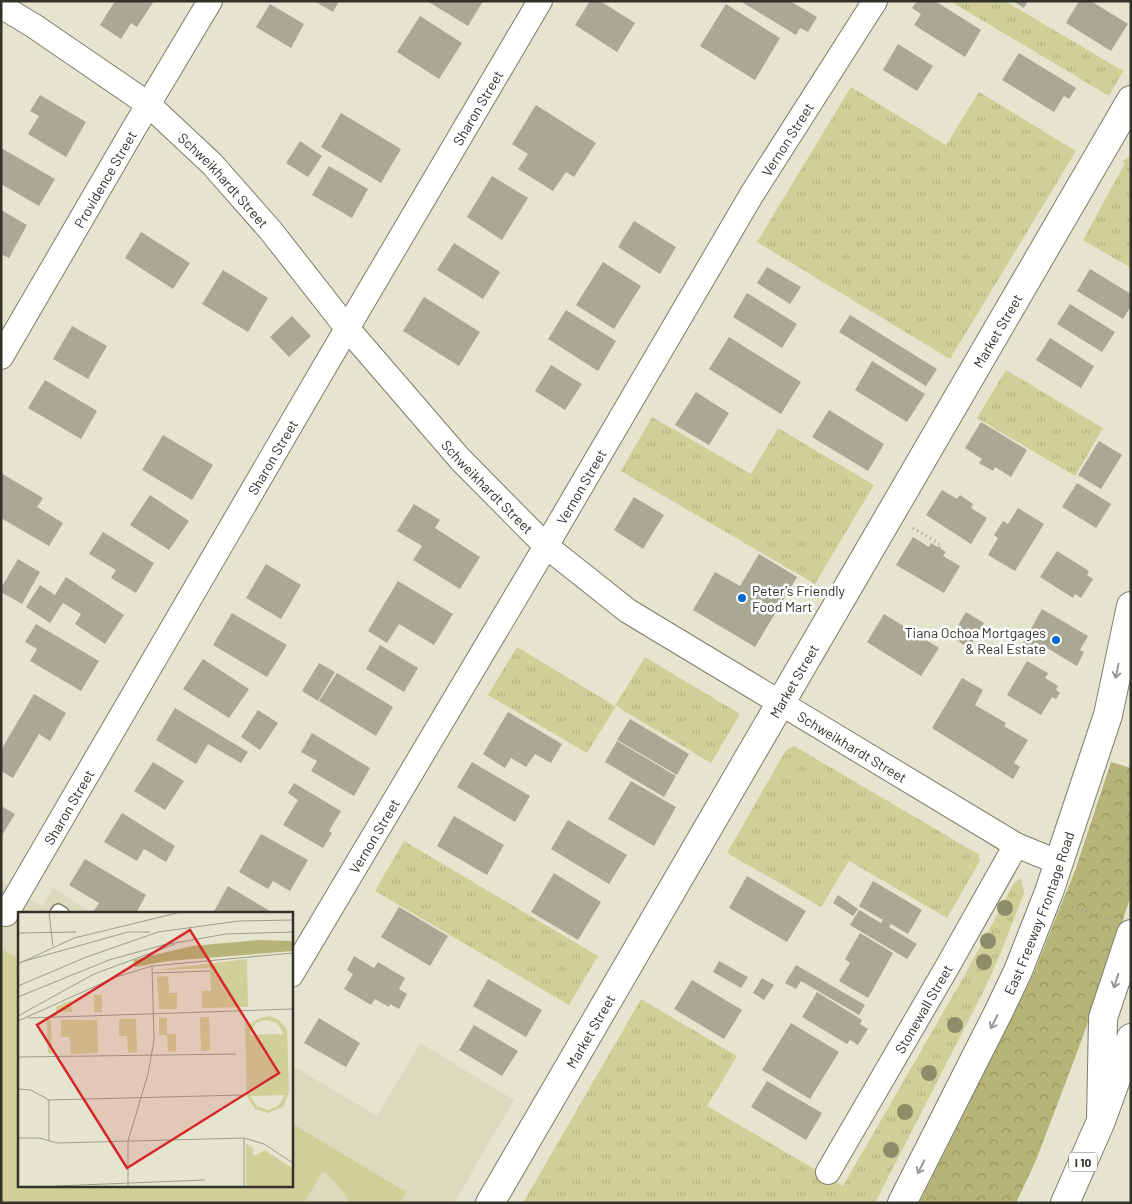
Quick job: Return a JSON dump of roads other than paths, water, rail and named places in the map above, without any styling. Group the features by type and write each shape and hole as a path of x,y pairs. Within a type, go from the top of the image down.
{"main road":[{"name":"Market Street","path":"490,1203 1131,100"},
{"path":"1096,160 1131,143"},
{"name":"East Freeway Frontage Road","path":"902,1203 1018,971 1060,863 1108,715 1131,606"},
{"path":"1101,1121 1104,1018 1122,927"},
{"name":"I 10","path":"1065,1203 1101,1121 1131,1038"}],"street":[{"name":"Providence Street","path":"1,357 210,1"},
{"name":"Sharon Street","path":"9,915 347,328 540,1"},
{"name":"Vernon Street","path":"292,973 546,546 752,194 876,1"},
{"name":"Schweikhardt Street","path":"1,6 34,26 148,104 212,164 271,230 347,328 460,459 546,546 628,611 1016,845 1060,863"},
{"name":"Stonewall Street","path":"828,1172 1016,845"}],"place":[{"name":"Peter's Friendly Food Mart","path":"742,598"},
{"name":"Tiana Ochoa Mortgages & Real Estate","path":"1056,640"}]}
